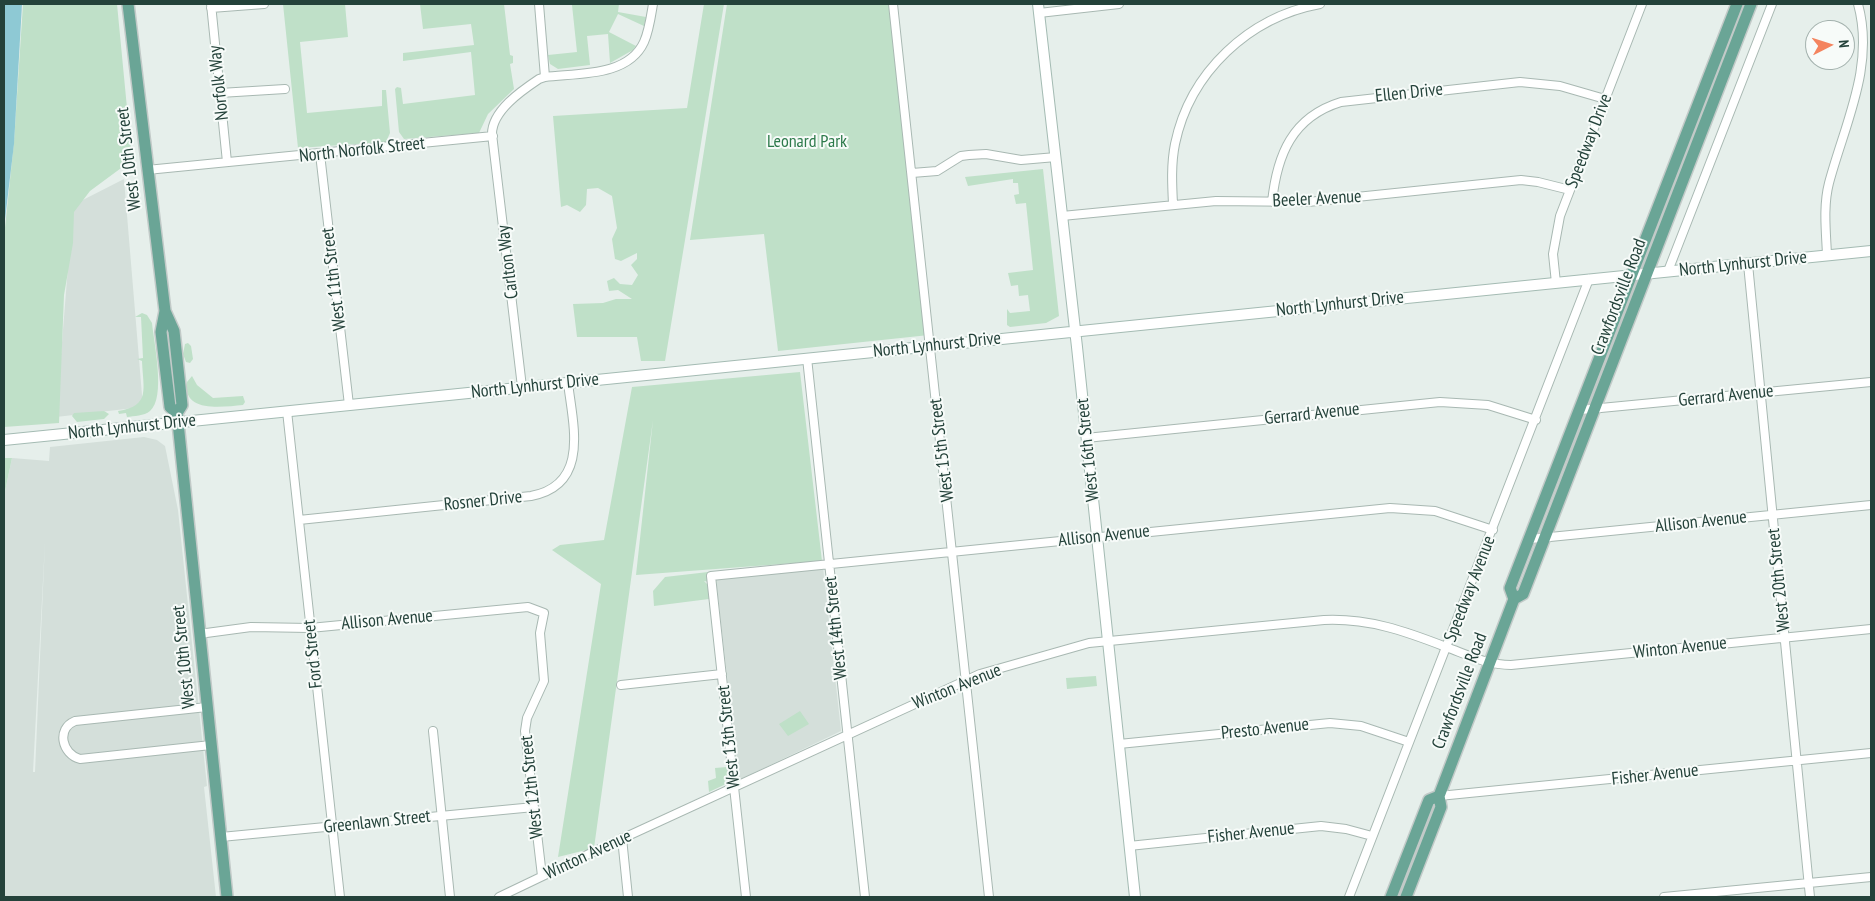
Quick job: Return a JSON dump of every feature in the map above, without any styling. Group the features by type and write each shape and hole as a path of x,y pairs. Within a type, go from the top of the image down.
{"main road":[{"name":"West 10th Street","path":"128,4 165,311 162,332 170,407 178,418 227,897"},
{"name":"Crawfordsville Road","path":"1514,599 1510,588 1736,4"},
{"name":"Crawfordsville Road","path":"1406,897 1442,807 1438,796 1514,599 1523,594 1751,4"},
{"name":"West 16th Street","path":"1038,8 1075,331 1135,897"},
{"name":"North Lynhurst Drive","path":"4,440 178,418 349,405 1871,251"},
{"name":"Crawfordsville Road","path":"1390,897 1429,800 1438,796"}],"street":[{"path":"211,6 264,4"},
{"path":"539,4 545,77"},
{"path":"493,136 493,124 498,113 530,86 545,77 603,71 618,67 636,56 645,41 653,4"},
{"name":"West 15th Street","path":"893,4 989,897"},
{"path":"1038,8 1120,4"},
{"path":"1173,204 1172,164 1178,132 1191,100 1209,70 1228,50 1258,27 1286,13 1320,4"},
{"name":"Crawfordsville Road","path":"1668,271 1772,4"},
{"path":"1827,255 1825,204 1828,185 1864,88 1870,64 1868,28 1858,4"},
{"name":"Speedway Drive","path":"1556,283 1555,240 1560,216 1639,5"},
{"name":"Norfolk Way","path":"211,6 227,162"},
{"name":"Ellen Drive","path":"1272,202 1277,167 1286,145 1309,119 1336,103 1355,99 1520,82 1560,86 1605,99"},
{"path":"220,94 285,89"},
{"name":"North Norfolk Street","path":"147,170 493,136"},
{"name":"Carlton Way","path":"493,136 522,387"},
{"name":"West 11th Street","path":"320,154 349,405"},
{"path":"912,174 937,171 961,156 969,154 986,154 1020,160 1056,157"},
{"name":"Beeler Avenue","path":"1062,216 1216,200 1308,202 1521,180 1570,190"},
{"name":"West 20th Street","path":"1748,264 1810,897"},
{"name":"Speedway Avenue","path":"1349,897 1536,420 1589,279"},
{"name":"West 14th Street","path":"807,358 865,897"},
{"name":"Gerrard Avenue","path":"1580,410 1871,382"},
{"name":"Rosner Drive","path":"299,520 531,496 547,491 566,475 574,452 568,383"},
{"name":"Gerrard Avenue","path":"1086,438 1440,402 1488,405 1536,420"},
{"name":"Ford Street","path":"287,411 340,897"},
{"name":"Allison Avenue","path":"1530,539 1871,505"},
{"name":"Allison Avenue","path":"711,576 1397,507 1435,511 1493,530"},
{"name":"West 13th Street","path":"711,576 746,897"},
{"name":"Allison Avenue","path":"199,634 251,627 310,628 528,607 544,613"},
{"name":"West 12th Street","path":"542,876 525,727 529,713 544,681 540,633 544,613"},
{"name":"Winton Avenue","path":"500,897 622,838 980,674 1107,641 1342,619 1385,625 1489,664 1517,665 1871,629"},
{"path":"621,685 722,674"},
{"path":"207,706 75,721 66,726 64,746 71,755 80,759 211,745"},
{"name":"Presto Avenue","path":"1118,744 1330,723 1367,727 1409,742"},
{"path":"433,731 450,897"},
{"name":"Fisher Avenue","path":"1438,796 1871,753"},
{"name":"Greenlawn Street","path":"220,838 534,807"},
{"name":"Fisher Avenue","path":"1129,846 1321,826 1346,828 1372,836"},
{"path":"622,838 628,897"},
{"path":"1664,897 1871,877"}],"shaded area":[{"path":"124,179 143,407 56,417 73,205"},
{"path":"144,437 157,440 165,446 178,510 207,786 204,787 216,897 4,897 4,496 12,458 49,461 50,447","holes":["45,542 35,772 33,772"]},
{"path":"823,567 841,731 739,780 716,579"}],"green space":[{"path":"23,4 117,4 132,160 90,191 74,212 73,243 64,295 59,423 4,427 4,237 14,142"},
{"path":"283,4 345,4 348,37 300,42 307,113 382,106 382,90 386,90 390,133 386,142 298,148"},
{"path":"420,4 504,4 510,55 513,56 513,63 510,64 514,89 488,114 479,133 404,139 399,132 395,89 397,87 401,88 403,104 475,95 471,52 403,61 403,53 474,45 471,24 423,29"},
{"path":"619,4 618,12 646,17 644,26 618,14 609,32 636,46 633,50 610,63 608,34 587,36 590,65 558,69 550,64 548,55 577,52 572,5"},
{"path":"704,4 724,4 665,361 641,361 637,337 577,337 573,304 603,303 616,299 632,299 618,290 609,291 607,281 614,278 620,284 632,285 638,275 631,265 637,259 637,253 621,261 615,259 612,239 617,228 612,196 598,188 587,189 586,205 580,212 567,205 561,207 553,116 687,108"},
{"name":"Leonard Park","path":"727,4 893,4 929,335 778,351 764,234 690,240"},
{"path":"1043,169 1059,316 1046,323 1010,327 1007,325 1007,309 1010,313 1030,311 1028,295 1019,296 1018,285 1011,286 1008,273 1033,270 1026,203 1016,204 1014,195 1019,194 1018,183 1013,183 1013,179 968,186 965,177"},
{"path":"142,313 147,315 152,323 158,370 157,395 155,404 148,413 127,417 126,413 119,414 118,411 129,409 136,405 143,395 142,361 137,359 143,358 141,317 135,317"},
{"path":"188,343 191,346 193,359 190,363 186,362 183,354 185,344"},
{"path":"800,372 822,561 636,575 653,420 594,848 558,857 601,584 552,550 560,545 604,540 632,387"},
{"path":"192,376 197,385 213,398 243,396 245,402 243,405 225,407 205,406 197,403 191,399 187,392 187,382"},
{"path":"104,411 109,414 104,419 77,422 72,416 74,413"},
{"path":"4,458 12,458 4,496"},
{"path":"708,572 709,582 704,581 708,585 709,599 654,606 653,591 665,577"},
{"path":"1096,676 1097,686 1067,689 1066,678"},
{"path":"800,711 809,724 788,736 779,724"},
{"path":"727,767 728,783 709,792 708,781 716,778 715,768"}],"water":[{"path":"4,4 22,4 14,144 4,228"}]}
